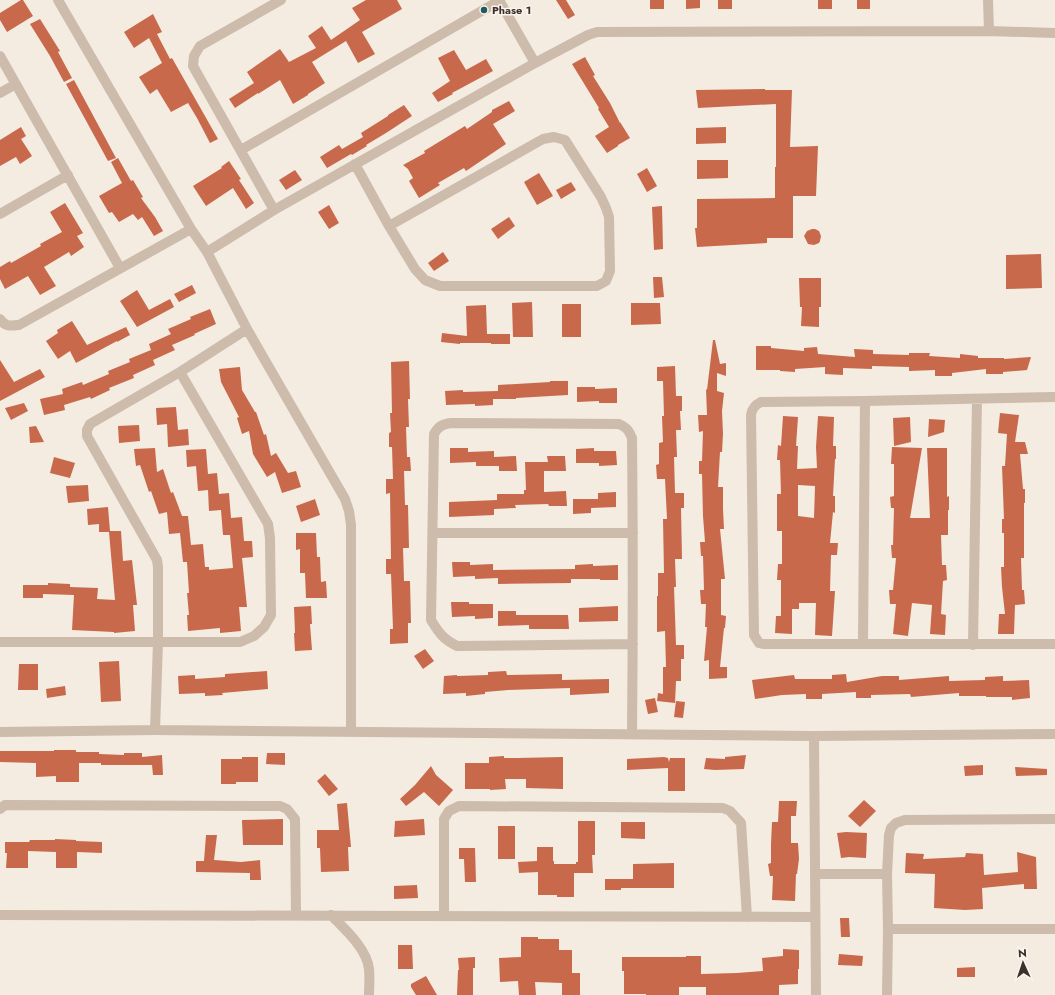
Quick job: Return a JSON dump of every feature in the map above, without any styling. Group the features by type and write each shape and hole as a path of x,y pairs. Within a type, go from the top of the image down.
{"street":[{"path":"58,0 192,229 207,252 247,329 346,500 350,511 351,526 351,731"},
{"path":"274,210 193,66 194,56 200,46 281,0"},
{"path":"241,150 499,0 535,63"},
{"path":"988,0 989,31"},
{"path":"207,252 274,210 355,164 535,63 588,35 597,32 989,31 1055,33"},
{"path":"0,56 120,268"},
{"path":"0,93 16,84"},
{"path":"355,164 390,226 415,269 425,280 440,286 597,286 606,280 610,271 608,217 602,197 565,140 554,137 543,139 390,226"},
{"path":"0,214 68,175"},
{"path":"0,319 2,323 10,326 19,324 192,229"},
{"path":"155,730 158,642 157,560 87,436 87,430 90,424 180,372 247,329"},
{"path":"0,642 240,642 254,636 264,627 271,616 270,538 268,524 180,372"},
{"path":"1055,397 761,402 756,404 752,409 751,415 754,635 759,643 973,645 1055,644"},
{"path":"973,645 977,399"},
{"path":"863,643 865,401"},
{"path":"632,734 633,644 633,533 632,438 630,431 618,424 483,423 445,424 437,428 434,434 431,620 446,640 457,646 633,644"},
{"path":"433,533 633,533"},
{"path":"0,732 155,730 814,736 1055,734"},
{"path":"814,736 816,995"},
{"path":"0,809 6,805 280,806 287,808 295,819 296,915"},
{"path":"444,916 444,819 449,812 459,806 723,808 730,811 740,822 747,918"},
{"path":"887,995 887,874 888,835 891,828 896,823 905,820 1055,819"},
{"path":"816,874 887,874"},
{"path":"0,915 815,917"},
{"path":"331,915 354,938 364,953 369,968 369,995"},
{"path":"888,929 1055,929"}],"building":[{"path":"23,0 33,16 7,32 0,20 0,13"},
{"path":"366,0 397,0 402,9 362,32 375,54 358,63 346,41 312,62 325,83 308,95 293,104 280,80 235,108 229,99 254,83 247,72 280,49 289,62 316,48 308,36 322,26 331,40 360,20 352,8"},
{"path":"556,0 566,0 575,15 568,19"},
{"path":"650,0 664,0 664,9 650,9"},
{"path":"686,0 700,0 700,8 686,9"},
{"path":"718,0 732,0 732,9 718,9"},
{"path":"818,0 832,0 832,9 818,9"},
{"path":"857,0 870,0 870,9 857,9"},
{"path":"153,14 162,32 157,34 170,59 172,58 218,139 210,143 188,103 171,112 157,89 150,94 139,77 162,63 149,38 134,48 124,32"},
{"path":"40,19 60,51 58,52 72,78 64,82 30,24"},
{"path":"454,50 466,70 486,59 493,71 438,102 432,93 450,81 438,58"},
{"path":"585,57 595,75 593,76 630,138 607,153 595,136 609,127 572,64"},
{"path":"74,80 116,158 108,161 66,84"},
{"path":"696,90 792,90 790,147 818,146 816,196 793,196 793,238 767,238 767,243 697,247 695,228 697,228 697,199 775,198 776,104 698,108"},
{"path":"509,101 515,111 493,124 506,144 466,171 464,168 438,183 440,185 419,198 409,181 413,178 408,169 403,165 425,153 424,151 465,126 467,129 492,112 492,110"},
{"path":"404,105 412,116 366,145 367,146 327,168 320,157 339,145 342,149 363,137 361,133"},
{"path":"21,127 26,136 21,139 32,156 20,164 16,157 0,166 0,140"},
{"path":"726,127 726,143 696,144 696,128"},
{"path":"118,158 131,181 133,180 143,197 141,198 163,231 154,236 142,217 138,220 133,214 119,222 112,212 109,213 99,196 122,183 111,162"},
{"path":"697,160 728,160 728,178 697,179"},
{"path":"229,161 254,203 246,209 233,188 206,206 193,186 222,168 221,167"},
{"path":"647,168 657,186 647,192 637,174"},
{"path":"295,170 302,180 286,190 279,180"},
{"path":"539,173 553,196 537,205 524,182"},
{"path":"571,182 576,190 561,199 556,190"},
{"path":"65,203 83,233 77,236 84,247 71,256 69,252 44,267 56,286 40,295 28,276 5,289 0,279 0,267 10,261 11,263 62,232 50,212"},
{"path":"329,205 339,223 329,229 318,212"},
{"path":"662,206 663,249 654,250 652,207"},
{"path":"509,217 515,226 498,239 491,229"},
{"path":"812,229 819,231 821,236 819,243 814,245 808,244 804,236 807,231"},
{"path":"443,252 449,261 434,271 428,263"},
{"path":"1041,254 1042,288 1006,289 1006,255"},
{"path":"653,277 662,277 664,297 654,298"},
{"path":"799,278 821,278 819,327 801,326 802,307 800,307"},
{"path":"192,285 196,293 179,302 174,294"},
{"path":"137,290 149,310 170,299 174,307 137,327 120,301"},
{"path":"532,302 533,337 513,337 512,303"},
{"path":"631,303 660,303 661,324 631,325"},
{"path":"562,304 581,304 581,337 562,337"},
{"path":"486,305 487,334 510,334 510,344 460,344 441,342 442,333 467,336 466,306"},
{"path":"210,309 216,324 172,345 175,350 153,360 155,365 133,375 134,378 109,388 110,390 91,399 90,397 64,405 65,410 44,415 40,399 63,394 62,389 82,382 83,385 109,374 108,371 130,362 129,359 151,350 149,344 171,334 168,329 191,319 190,317"},
{"path":"72,321 87,345 126,327 130,335 76,363 70,351 58,359 46,341 58,333 57,330"},
{"path":"713,340 715,340 720,364 726,363 726,376 717,373 717,391 724,393 722,411 722,452 720,452 718,487 723,487 724,529 720,529 725,579 721,579 721,615 726,616 720,667 727,667 727,678 709,679 709,660 704,661 707,627 705,627 706,604 701,604 700,590 704,590 703,556 701,556 700,542 705,542 702,474 699,474 699,461 702,461 703,431 699,432 698,415 707,415 706,389 707,390"},
{"path":"756,346 771,346 771,348 804,351 804,348 817,347 818,354 855,357 854,349 873,350 873,354 909,355 909,353 930,353 929,356 960,358 960,354 978,356 978,358 1004,359 1031,357 1027,370 1003,372 1003,374 986,374 986,369 952,373 952,376 935,376 935,370 909,371 909,367 872,366 872,369 843,368 843,375 825,374 825,367 795,369 795,372 780,370 756,370"},
{"path":"0,360 14,382 40,369 45,377 0,401"},
{"path":"409,361 409,427 406,427 407,457 410,457 411,471 404,471 405,505 408,505 409,548 403,548 404,581 410,581 411,623 408,623 408,643 390,644 390,629 393,629 391,574 386,574 386,559 391,559 390,493 386,494 386,479 393,479 392,447 389,447 389,433 391,432 390,413 392,413 391,362"},
{"path":"675,366 676,396 682,396 682,411 680,411 681,430 676,430 677,457 674,457 675,493 684,493 684,508 681,508 682,559 675,559 676,587 674,587 676,645 684,645 684,659 681,659 681,681 676,681 675,703 657,701 658,693 663,694 663,667 666,667 665,631 657,632 657,596 658,573 664,573 663,519 667,519 665,479 657,479 656,465 659,464 659,443 663,442 662,416 664,416 663,381 657,381 657,367"},
{"path":"240,367 242,390 256,412 264,435 266,434 271,456 276,453 288,473 296,471 301,487 282,493 275,472 267,477 253,454 249,431 242,434 237,418 239,417 221,382 219,369"},
{"path":"568,381 568,395 516,399 493,399 493,405 446,405 445,391 498,391 498,385"},
{"path":"577,387 595,387 595,389 617,388 617,403 599,403 599,401 577,402"},
{"path":"24,403 28,411 11,420 5,408"},
{"path":"176,407 178,430 188,429 189,445 168,447 167,424 157,425 156,408"},
{"path":"1000,413 1019,415 1015,442 1025,442 1028,454 1020,454 1023,489 1025,489 1024,558 1021,558 1022,590 1024,590 1025,604 1015,605 1014,634 998,634 999,614 1005,614 1001,567 1004,567 1004,533 1002,533 1002,519 1004,519 1002,466 1005,466 1007,434 998,433"},
{"path":"783,416 798,417 796,446 798,446 797,469 817,468 816,447 818,416 834,417 833,446 836,446 836,459 833,496 835,496 835,513 833,512 830,543 838,543 837,555 831,555 830,591 835,591 832,636 815,635 816,603 799,603 799,609 792,609 792,634 775,633 776,616 781,616 781,580 777,580 778,564 782,564 782,531 777,531 777,494 781,494 780,460 777,460 778,445 781,446","holes":["798,485 815,486 814,518 798,516"]},
{"path":"910,417 911,442 894,446 893,418"},
{"path":"929,419 945,420 944,432 928,437"},
{"path":"139,425 140,441 119,443 118,426"},
{"path":"36,426 44,442 30,443 29,427"},
{"path":"892,447 922,448 910,518 930,518 927,448 947,448 947,497 949,496 948,535 941,535 942,565 946,565 947,580 943,581 941,614 946,615 945,635 930,634 932,605 912,603 908,636 893,634 896,604 890,604 889,590 893,590 896,558 892,558 891,545 893,545 894,508 891,508 890,497 894,496 894,464 891,464"},
{"path":"155,448 157,472 163,469 171,493 173,492 182,516 188,516 191,545 203,544 205,567 209,567 209,570 233,568 230,535 223,535 221,510 209,511 208,490 198,491 196,466 187,467 186,450 206,449 208,474 217,473 219,494 229,493 231,518 242,517 244,541 252,541 253,557 242,558 247,607 239,607 241,631 220,633 220,628 188,631 187,615 189,615 187,593 189,593 187,562 183,562 180,533 169,534 167,512 159,514 151,491 149,492 140,465 136,466 134,449"},
{"path":"450,448 468,448 468,452 494,451 494,457 516,456 517,471 499,471 499,466 476,466 476,462 450,463"},
{"path":"594,448 594,451 616,451 617,465 599,466 599,463 576,463 576,449"},
{"path":"547,456 565,456 566,471 544,471 544,492 566,491 567,506 549,506 548,504 515,505 516,508 494,509 494,515 449,517 449,502 497,500 497,494 524,494 524,490 526,490 525,462 548,462"},
{"path":"54,457 75,463 70,478 50,473"},
{"path":"88,485 89,501 68,503 66,486"},
{"path":"616,492 616,507 591,508 591,513 573,514 573,499 598,499 598,493"},
{"path":"315,499 320,515 301,522 296,506"},
{"path":"108,507 110,531 121,531 123,561 132,560 137,605 133,605 135,631 114,633 72,630 74,595 43,594 43,598 23,598 23,585 48,585 48,583 70,584 70,587 98,588 97,599 115,600 109,532 99,532 99,524 88,525 87,509"},
{"path":"296,533 316,533 317,557 320,557 321,582 326,581 327,598 306,598 305,573 300,573 300,549 296,550"},
{"path":"452,562 470,562 470,565 493,564 493,570 575,569 575,565 618,565 618,580 571,579 571,583 498,584 498,578 475,579 475,576 453,577"},
{"path":"451,602 493,604 493,618 475,619 475,616 452,617"},
{"path":"311,606 312,624 310,624 312,650 295,651 294,607"},
{"path":"618,606 618,621 579,622 579,608"},
{"path":"498,611 516,611 516,615 568,615 569,629 529,629 529,625 498,626"},
{"path":"425,649 434,661 423,669 414,656"},
{"path":"119,661 121,701 101,702 99,662"},
{"path":"19,664 38,664 38,690 18,690"},
{"path":"267,671 268,689 222,693 223,695 205,696 205,693 179,694 178,676 195,675 195,679 225,677 225,674"},
{"path":"506,671 507,675 562,674 562,680 609,679 609,693 570,695 570,688 508,690 485,692 485,694 466,696 466,693 443,694 444,676 488,675 488,672"},
{"path":"846,674 847,682 882,676 899,676 899,680 949,676 949,681 985,680 985,677 1003,676 1003,681 1029,680 1030,698 1012,700 1012,697 959,696 959,693 911,697 910,694 871,695 871,698 856,698 856,692 822,694 822,699 806,699 806,694 782,695 755,699 752,680 794,675 795,679 832,679 832,675"},
{"path":"65,686 66,695 47,698 46,689"},
{"path":"655,698 658,712 648,714 645,700"},
{"path":"676,701 685,702 683,718 674,717"},
{"path":"76,750 76,752 99,752 99,754 124,755 124,753 142,753 142,757 162,755 163,775 153,775 152,765 101,765 101,763 79,763 79,782 56,782 56,776 36,777 36,763 0,762 0,751"},
{"path":"267,753 285,753 285,765 266,764"},
{"path":"746,755 744,769 704,769 706,758 725,759 725,757"},
{"path":"504,756 504,758 563,757 563,789 526,788 526,779 505,779 506,789 465,789 465,763 489,763 489,757"},
{"path":"242,757 258,757 258,782 221,784 221,759 242,759"},
{"path":"668,758 669,762 670,758 685,758 685,791 668,791 668,768 627,770 627,759"},
{"path":"983,765 983,775 965,776 964,766"},
{"path":"431,766 436,775 453,790 439,806 424,792 406,806 400,799 415,785"},
{"path":"1015,767 1047,769 1047,775 1016,776"},
{"path":"325,774 338,789 329,796 317,781"},
{"path":"864,800 876,811 860,827 848,816"},
{"path":"779,801 797,801 796,816 791,816 791,843 798,843 799,859 796,874 795,901 772,900 773,876 770,876 768,864 771,863 772,822 778,822"},
{"path":"347,803 351,847 348,847 349,871 321,872 320,848 317,848 317,830 339,830 337,804"},
{"path":"283,819 283,845 243,845 242,820"},
{"path":"424,819 425,835 394,837 395,821"},
{"path":"578,821 595,821 595,855 592,855 593,873 574,873 574,897 538,895 538,872 519,873 518,862 537,861 537,847 553,847 554,864 576,864 576,862 578,862"},
{"path":"621,822 645,822 645,839 621,838"},
{"path":"498,826 515,826 515,859 498,859"},
{"path":"837,833 867,833 866,858 841,858"},
{"path":"206,835 217,835 214,860 241,862 260,860 261,880 250,880 250,873 196,872 196,861 204,861"},
{"path":"55,839 102,842 102,853 77,852 77,868 56,868 56,852 28,851 28,868 6,868 7,853 5,853 5,842 29,842 30,840"},
{"path":"459,848 475,848 476,882 465,882 464,859 459,859"},
{"path":"1017,852 1036,857 1037,889 1024,889 1024,884 982,888 983,909 965,910 934,908 935,874 905,873 906,853 924,854 923,859 965,857 966,853 983,854 984,875 1018,872"},
{"path":"674,863 674,888 621,888 621,890 605,890 605,879 633,879 633,864"},
{"path":"417,885 418,898 394,899 394,886"},
{"path":"840,918 849,918 850,937 841,937"},
{"path":"521,937 559,939 559,950 572,950 572,973 580,973 580,995 562,995 562,983 535,982 536,995 519,995 518,981 500,982 499,958 521,957"},
{"path":"398,945 412,945 413,969 398,969"},
{"path":"783,949 799,950 798,984 779,985 779,995 706,995 706,987 679,987 679,995 624,994 624,971 622,971 622,957 701,956 701,974 737,973 763,971 762,958 783,956"},
{"path":"839,954 863,956 862,966 838,965"},
{"path":"475,957 475,968 473,968 473,995 457,995 459,970 458,958"},
{"path":"975,967 975,977 957,977 957,968"},
{"path":"426,976 437,995 416,995 411,987 411,984"}],"place":[{"name":"Phase 1","path":"484,10"}]}
